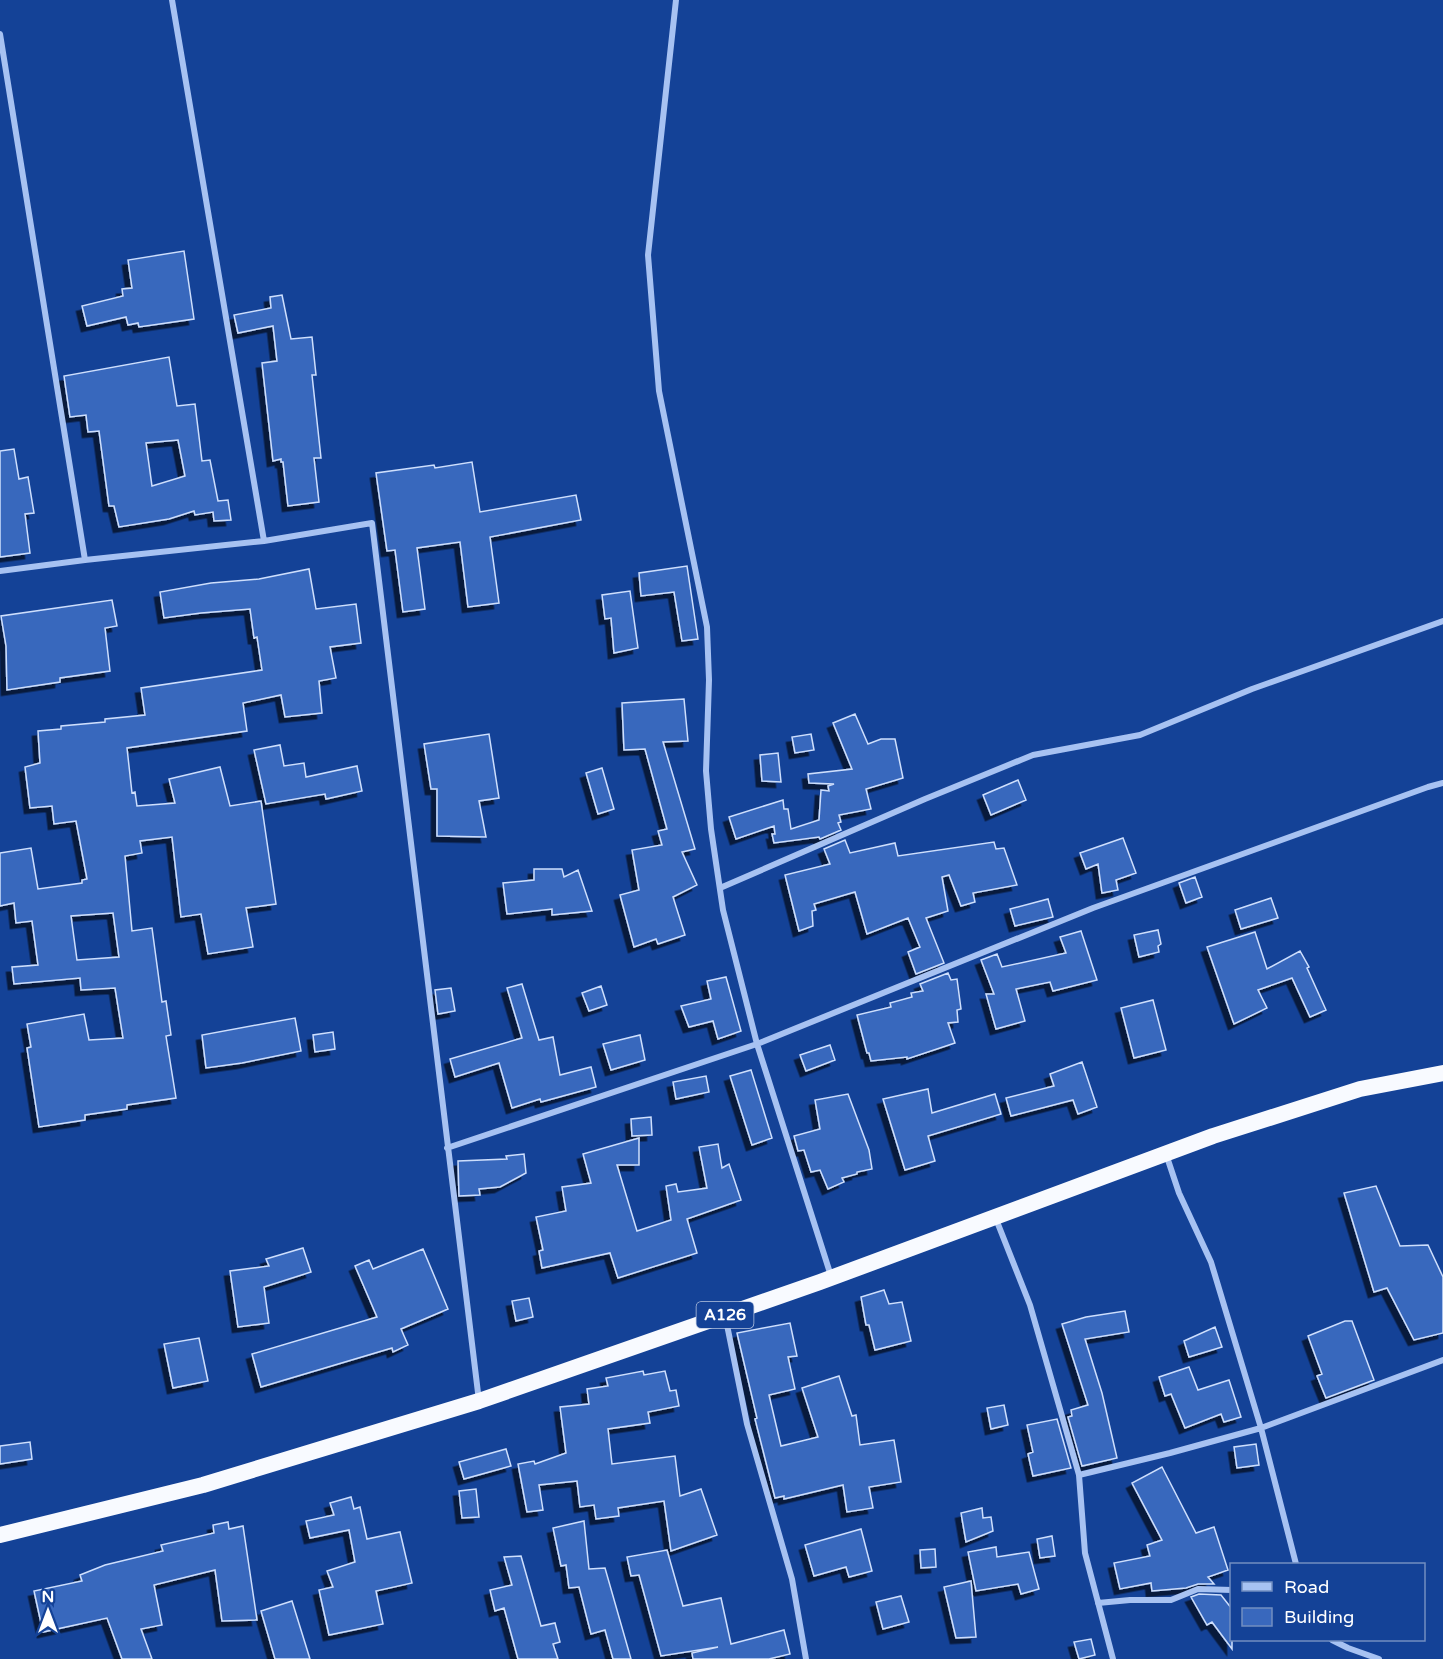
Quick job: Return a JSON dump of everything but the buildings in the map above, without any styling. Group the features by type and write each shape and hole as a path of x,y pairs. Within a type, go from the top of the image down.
{"highway":[{"name":"A126","path":"0,1535 203,1485 479,1401 831,1277 1165,1153 1284,1112 1360,1089 1443,1073"}],"street":[{"path":"172,0 264,541"},
{"path":"676,0 648,255 659,391 707,627 709,680 706,771 711,829 723,910 757,1044 831,1277"},
{"path":"0,34 85,560"},
{"path":"0,571 264,541 372,523 479,1401"},
{"path":"720,888 1033,755 1140,735 1252,689 1443,621"},
{"path":"447,1148 757,1044 1093,908 1443,783"},
{"path":"1165,1153 1179,1193 1211,1262 1261,1428 1296,1563"},
{"path":"995,1216 1030,1305 1079,1475 1084,1553 1113,1659"},
{"path":"725,1315 747,1424 792,1579 806,1659"},
{"path":"1079,1475 1261,1428 1443,1360"},
{"path":"1098,1603 1171,1600 1198,1589 1230,1590"},
{"path":"1334,1641 1379,1659"}]}
